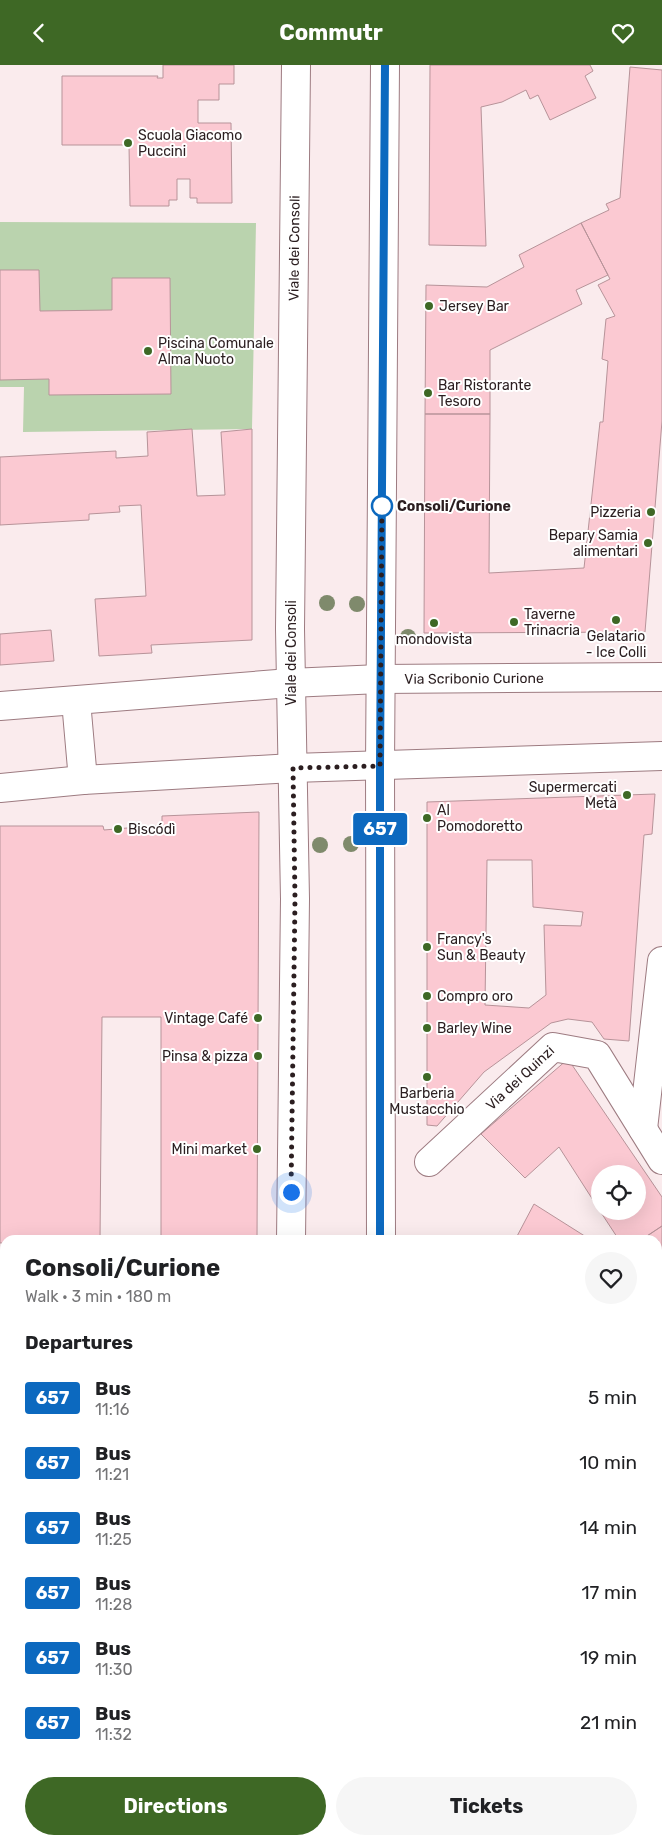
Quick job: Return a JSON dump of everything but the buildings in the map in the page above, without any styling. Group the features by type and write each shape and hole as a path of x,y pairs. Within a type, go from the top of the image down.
{"street":[{"name":"Viale dei Consoli","path":"291,1235 295,899 290,683 296,65"},
{"path":"380,1235 380,679 385,65"},
{"name":"Via Scribonio Curione","path":"0,706 290,683 380,679 662,677"},
{"path":"76,701 83,780"},
{"path":"0,788 83,780 293,768 662,757"},
{"path":"643,1129 662,961"},
{"name":"Via dei Quinzi","path":"429,1161 554,1047 597,1055 662,1160"}],"green space":[{"path":"0,222 256,223 252,429 23,432 24,387 0,387"}],"bus line":[{"name":"657","path":"380,1235 380,679 383,555 382,423 385,65"}],"place":[{"name":"Scuola Giacomo Puccini","path":"128,143"},
{"name":"Jersey Bar","path":"429,306"},
{"name":"Piscina Comunale Alma Nuoto","path":"148,351"},
{"name":"Bar Ristorante Tesoro","path":"428,393"},
{"name":"Consoli/Curione","path":"382,506"},
{"name":"Pizzeria","path":"651,512"},
{"name":"Bepary Samia alimentari","path":"648,543"},
{"name":"Gelatario - Ice Colli","path":"616,620"},
{"name":"Taverne Trinacria","path":"514,622"},
{"name":"mondovista","path":"434,623"},
{"name":"Supermercati Metà","path":"627,795"},
{"name":"Al Pomodoretto","path":"427,818"},
{"name":"Biscódì","path":"118,829"},
{"name":"Francy's Sun & Beauty","path":"427,947"},
{"name":"Compro oro","path":"427,996"},
{"name":"Vintage Café","path":"258,1018"},
{"name":"Barley Wine","path":"427,1028"},
{"name":"Pinsa & pizza","path":"258,1056"},
{"name":"Barberia Mustacchio","path":"427,1077"},
{"name":"Mini market","path":"257,1149"}],"route":[{"path":"291,1192 295,899 293,768 380,766 382,499 382,506"}]}
